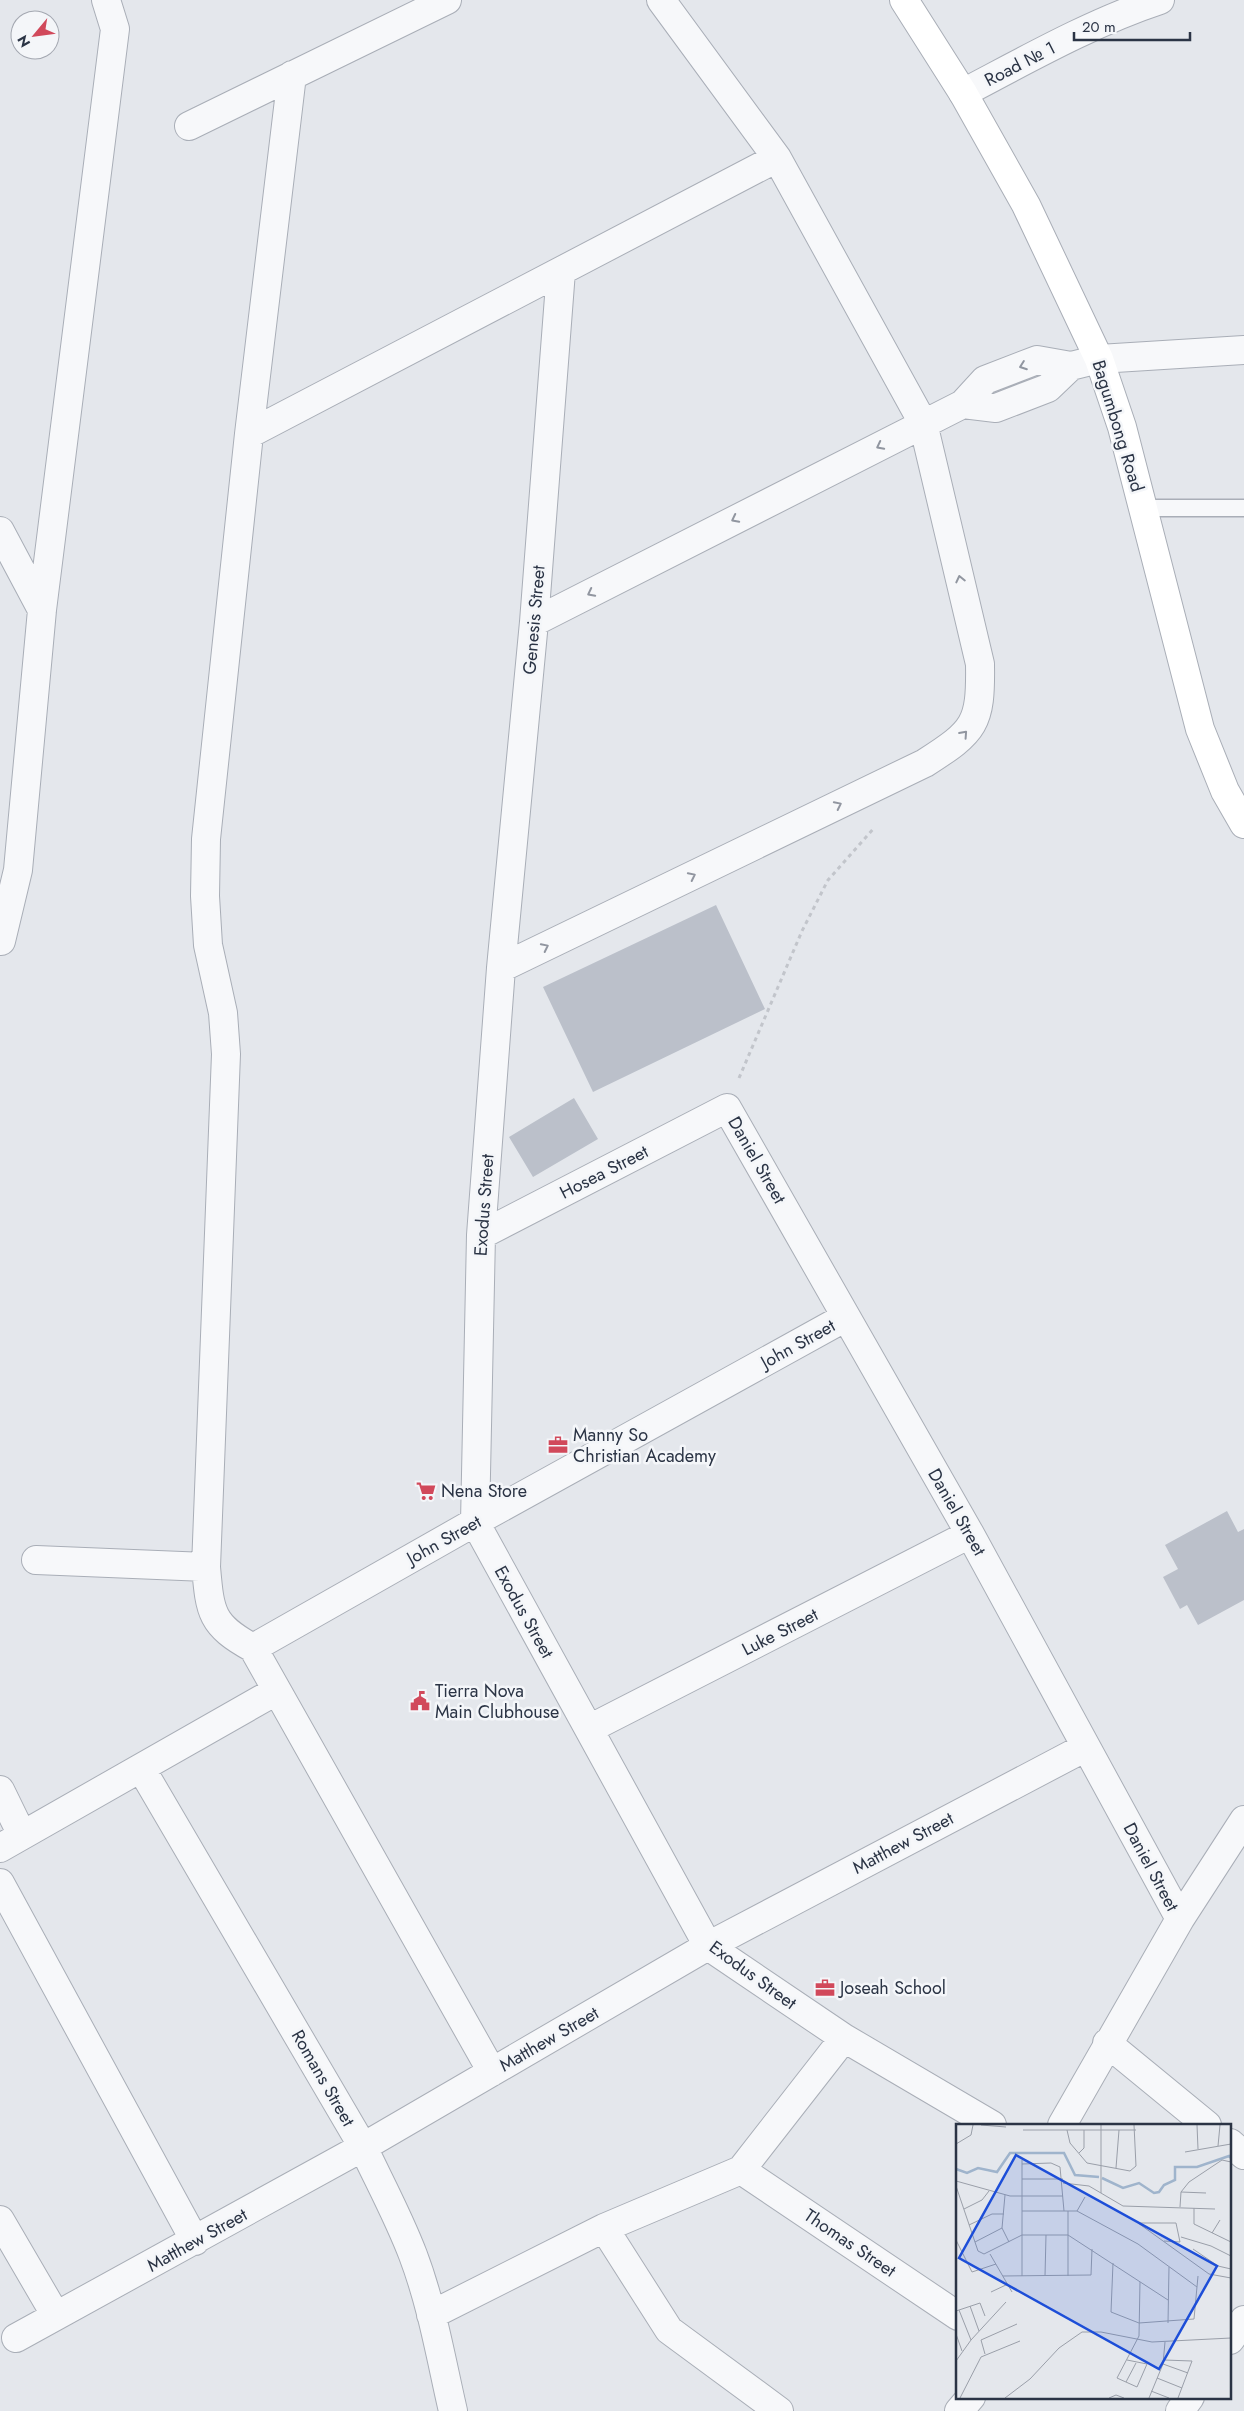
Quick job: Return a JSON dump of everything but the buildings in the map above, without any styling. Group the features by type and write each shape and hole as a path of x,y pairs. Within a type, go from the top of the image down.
{"main road":[{"name":"Bagumbong Road","path":"904,0 963,93 1026,205 1099,359 1122,428 1200,729 1225,791 1244,824"}],"street":[{"path":"0,939 1,941 18,870 42,610 115,29 106,0"},
{"path":"189,126 447,0"},
{"path":"502,968 925,763 964,736 975,719 980,695 980,664 924,424 777,158 661,0"},
{"name":"Road № 1","path":"963,93 1144,2"},
{"path":"292,75 249,434 206,839 205,896 208,946 223,1013 226,1054 206,1567 209,1600 215,1619 229,1635 252,1648 492,2072"},
{"path":"249,434 777,158"},
{"name":"Genesis Street","path":"502,968 534,622 561,272"},
{"path":"534,622 963,404 996,408 1048,388 1070,366 1099,359 1244,350"},
{"path":"0,531 42,610"},
{"name":"Exodus Street","path":"502,968 481,1235 475,1522 708,1946 844,2038 990,2124"},
{"name":"Hosea Street","path":"481,1235 727,1108"},
{"name":"Daniel Street","path":"727,1108 970,1534 1180,1919"},
{"name":"John Street","path":"252,1648 475,1522 846,1317"},
{"name":"Luke Street","path":"589,1729 970,1534"},
{"path":"36,1560 206,1567"},
{"path":"0,1790 11,1841 276,1691"},
{"name":"Matthew Street","path":"16,2338 363,2148 708,1946 1086,1747"},
{"name":"Romans Street","path":"141,1768 363,2148 414,2256 431,2315 453,2411"},
{"path":"1063,2124 1107,2043 1180,1919 1242,1830"},
{"path":"0,1883 195,2241"},
{"path":"431,2315 604,2228 741,2170 844,2038"},
{"path":"1107,2043 1206,2124"},
{"path":"1232,2146 1244,2155"},
{"name":"Thomas Street","path":"741,2170 956,2315"},
{"path":"0,2220 56,2316"},
{"path":"604,2228 669,2330 779,2411"},
{"path":"1232,2337 1244,2320"},
{"path":"959,2411 971,2398"},
{"path":"1180,2411 1189,2398"}],"lane":[{"path":"1143,508 1244,508"}],"path":[{"path":"727,1108 802,931 828,880 880,821"}],"place":[{"name":"Manny So Christian Academy","path":"558,1445"},
{"name":"Nena Store","path":"426,1491"},
{"name":"Tierra Nova Main Clubhouse","path":"420,1701"},
{"name":"Joseah School","path":"825,1988"}]}
